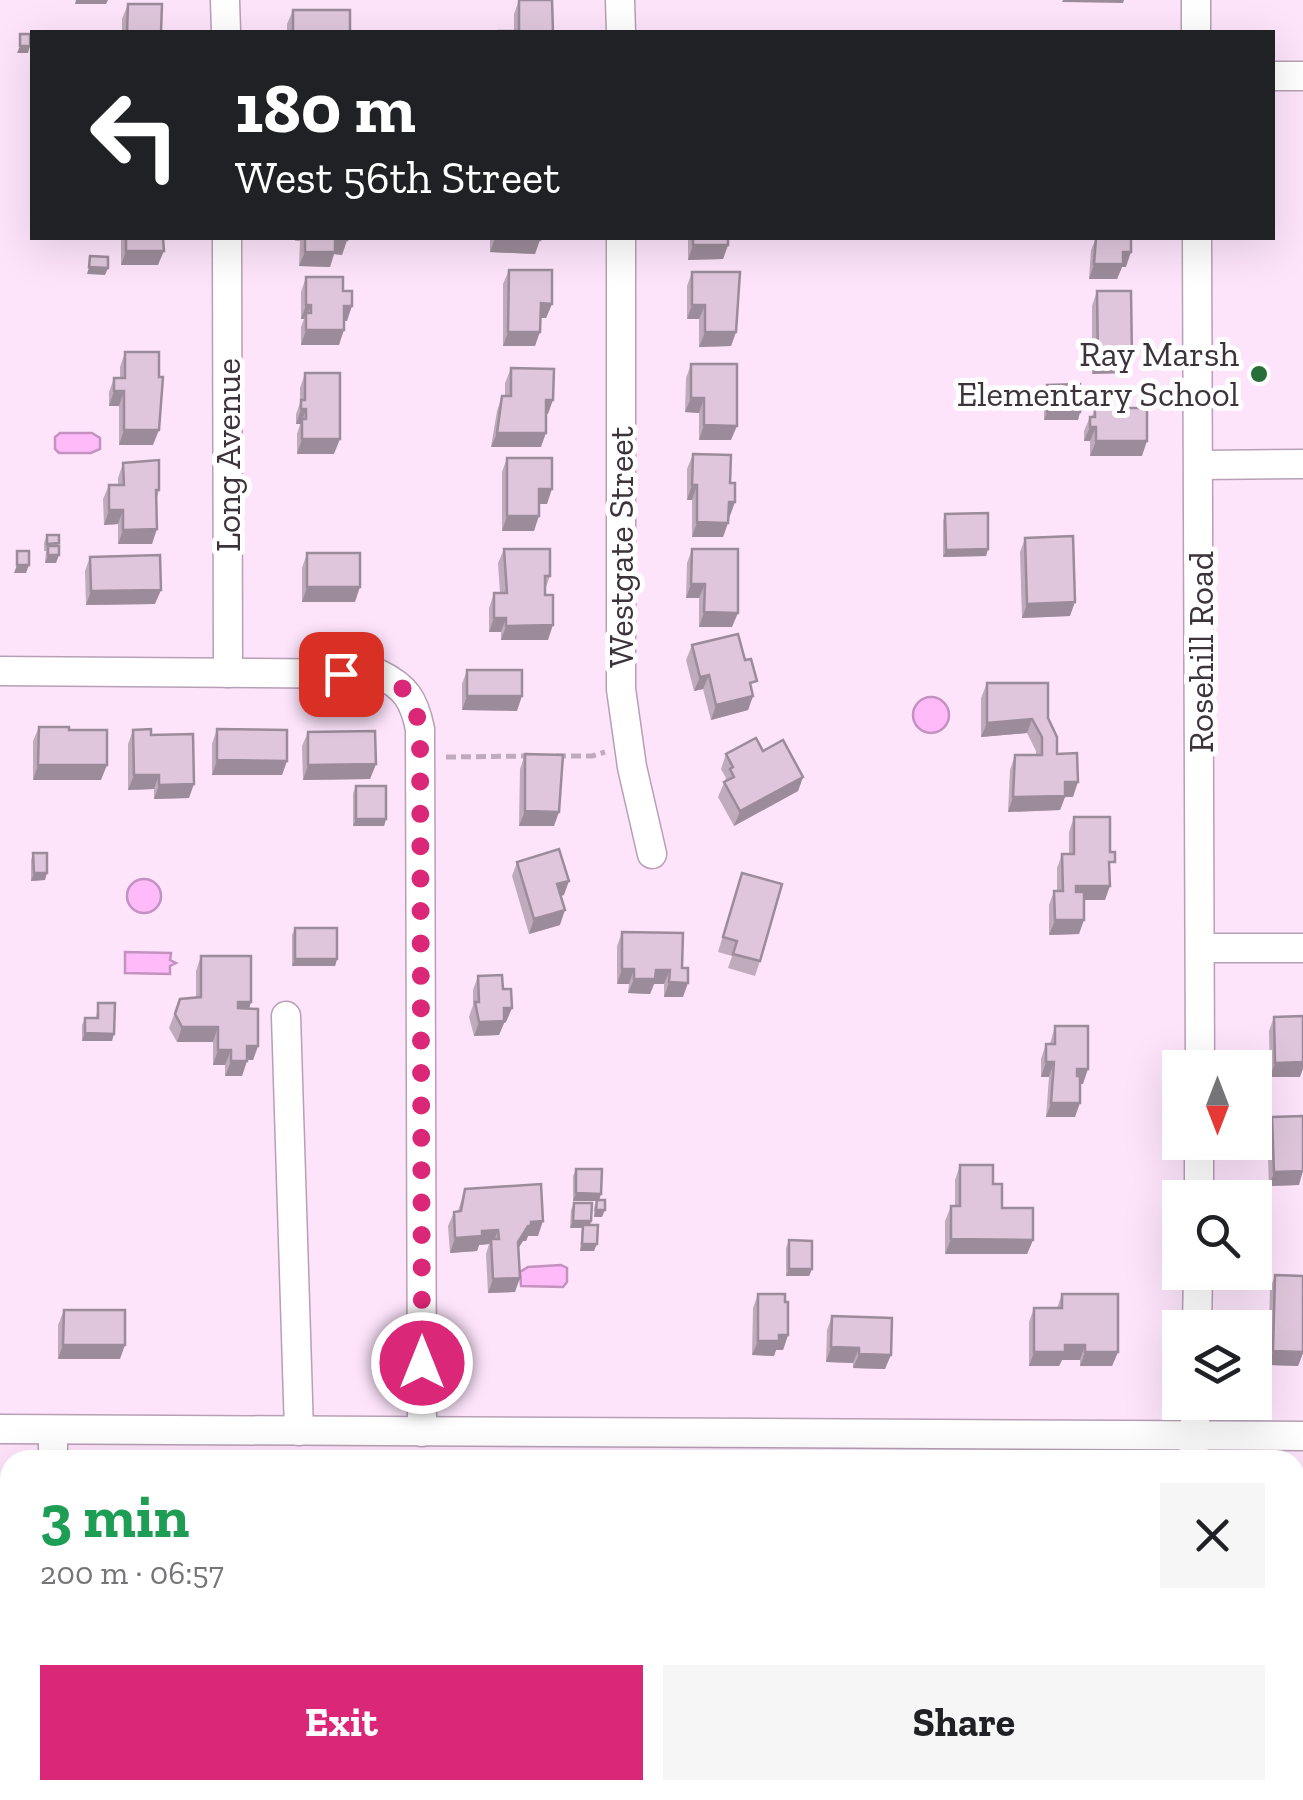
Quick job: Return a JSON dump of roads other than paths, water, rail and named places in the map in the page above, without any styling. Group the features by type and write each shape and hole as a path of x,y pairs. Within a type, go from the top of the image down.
{"street":[{"path":"225,0 226,30"},
{"path":"620,0 621,30"},
{"path":"1196,0 1196,30"},
{"path":"1275,76 1303,76"},
{"name":"Long Avenue","path":"227,240 228,672"},
{"name":"Westgate Street","path":"621,240 621,689 632,767 652,854"},
{"name":"Rosehill Road","path":"1197,240 1200,1050"},
{"path":"1200,465 1303,464"},
{"path":"0,671 379,674 401,685 415,705 420,748 422,1432"},
{"path":"1202,948 1303,948"},
{"path":"286,1016 299,1431"},
{"path":"1194,1448 1195,1420"},
{"path":"0,1430 422,1432 663,1447 1194,1448 1303,1436"},
{"path":"53,1430 53,1450"}],"place":[{"name":"Ray Marsh Elementary School","path":"1259,374"}]}
